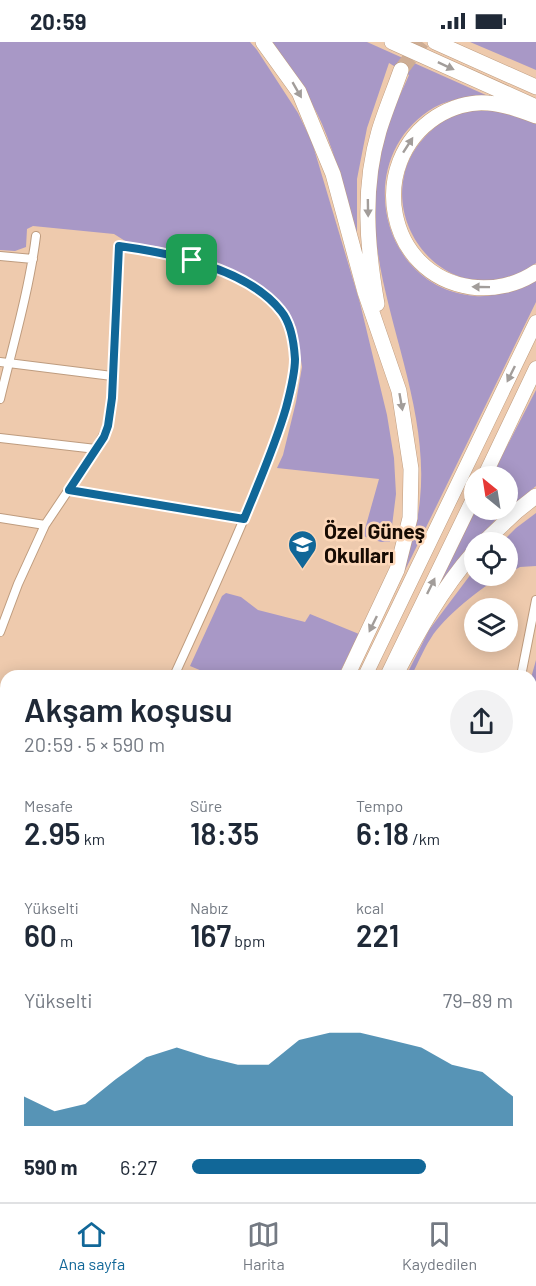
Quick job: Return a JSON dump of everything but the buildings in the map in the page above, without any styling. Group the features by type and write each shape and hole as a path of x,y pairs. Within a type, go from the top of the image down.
{"highway":[{"path":"263,42 299,92 333,174 365,292 399,391 404,417 411,469 410,518 397,570 350,670"},
{"path":"392,42 536,107"},
{"path":"435,42 536,87"},
{"path":"385,346 370,267 367,203 371,168 379,132 401,70"},
{"path":"536,116 487,102 445,111 425,124 407,144 397,165 393,188 393,208 399,228 420,262 432,273 462,286 480,288 498,287 518,282 536,272"},
{"path":"368,670 536,322"},
{"path":"489,466 536,368"},
{"path":"495,532 536,496"},
{"path":"390,670 464,518"},
{"path":"398,670 430,612 464,564"}],"street":[{"path":"0,399 4,363 33,259 36,236"},
{"path":"0,632 18,584 45,525 96,449 108,426 119,246 164,252 227,273 251,286 282,312 291,333 295,360 291,389 276,441 177,670"},
{"path":"0,256 33,259"},
{"path":"4,363 112,376"},
{"path":"0,438 96,449"},
{"path":"69,490 244,519"},
{"path":"0,518 45,525"},
{"path":"522,670 536,600"}],"shaded area":[{"path":"0,42 250,42 257,50 298,113 312,142 360,303 387,415 394,458 396,494 390,542 381,542 363,536 379,479 277,468 283,455 302,367 296,327 277,299 240,275 183,252 130,244 114,234 33,226 27,229 26,247 15,251 0,250"},
{"path":"270,42 367,42 488,96 461,98 441,104 409,129 392,156 385,186 387,216 398,245 416,270 442,288 483,296 507,291 536,278 536,302 393,595 414,536 420,499 421,462 410,390 383,283 377,247 374,189 384,135 409,75 389,63 367,128 357,179 357,234 337,164 322,124 305,92"},
{"path":"470,42 536,42 536,70"},
{"path":"478,110 498,111 536,123 536,263 516,275 494,280 474,280 455,275 438,265 412,235 405,216 402,196 407,166 422,140 438,125 455,114"},
{"path":"536,390 536,486 518,501 518,466 497,466"},
{"path":"536,513 536,566 518,568 518,532 512,532"},
{"path":"469,520 495,520 485,532 464,532 464,558 434,594"},
{"path":"464,583 464,586 487,586 470,598 464,598 464,604 437,630 414,670 409,670 429,630"},
{"path":"226,593 241,597 258,610 305,622 310,614 359,634 341,670 200,670 190,666 222,596"}],"tunnel":[{"path":"401,70 422,42"}],"place":[{"name":"Özel Güneş Okulları","path":"303,570"}],"route":[{"path":"119,246 164,252 192,260 227,273 267,297 282,312 291,333 295,360 291,389 276,441 244,519 69,490 104,437 108,426 112,398 119,246"}]}
